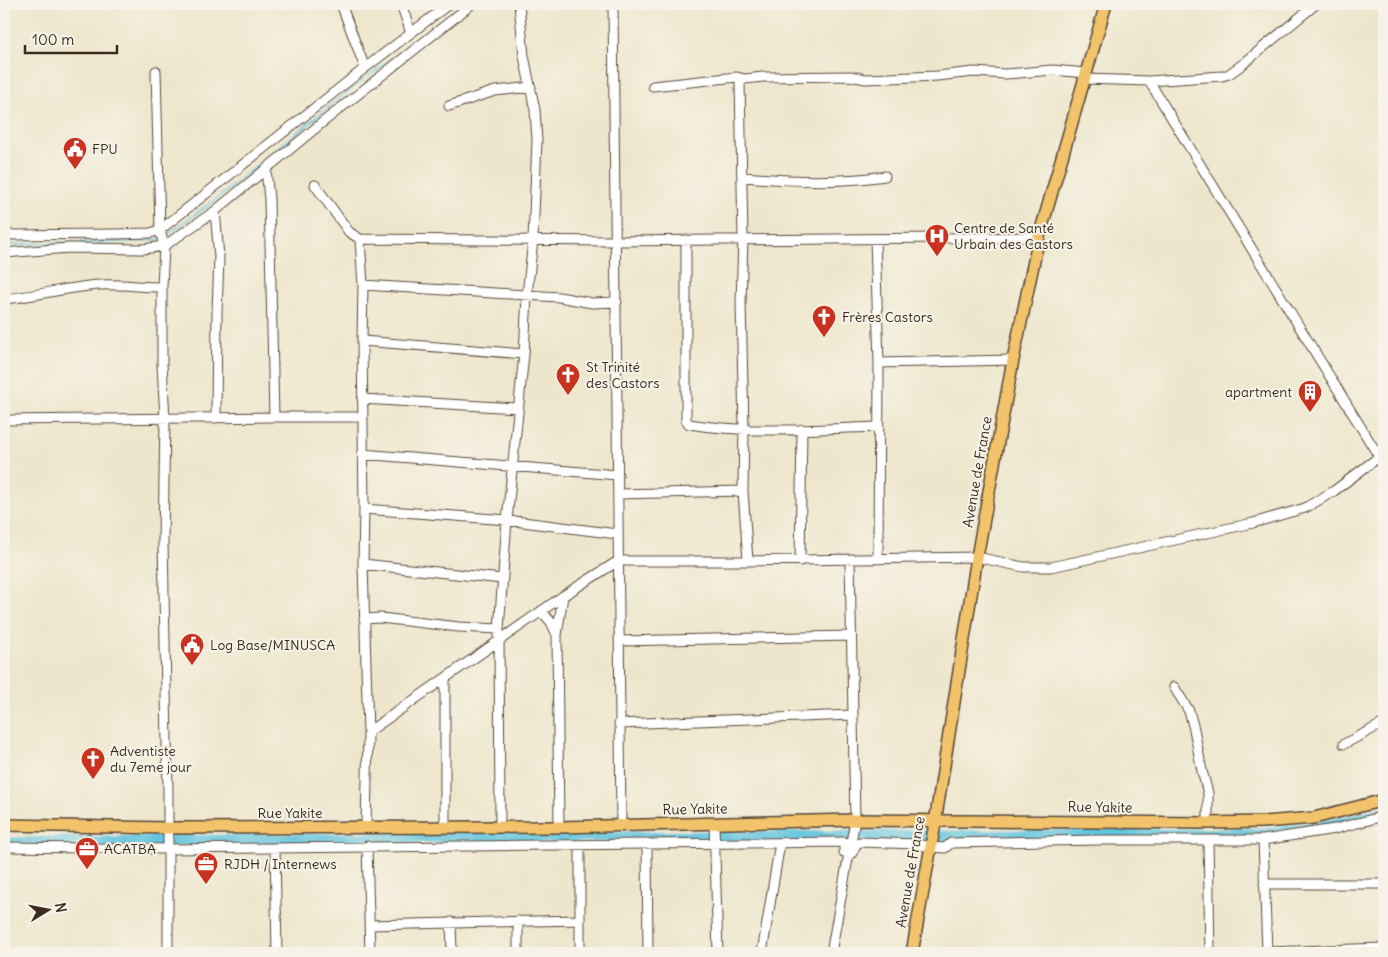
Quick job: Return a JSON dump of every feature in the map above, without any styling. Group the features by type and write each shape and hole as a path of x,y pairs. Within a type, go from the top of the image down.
{"main road":[{"name":"Avenue de France","path":"912,953 977,558 1013,360 1039,236 1106,4"},
{"name":"Rue Yakite","path":"4,825 168,828 559,827 855,822 934,825 1208,823 1263,822 1314,818 1384,800"}],"street":[{"path":"342,4 365,68"},
{"path":"401,4 411,33"},
{"path":"4,235 150,233 160,230 448,4"},
{"path":"4,252 69,248 143,249 164,246 215,211 472,4"},
{"path":"500,827 499,630 507,520 524,354 527,295 533,240 537,140 535,110 524,56 519,4"},
{"path":"613,4 621,825"},
{"path":"653,86 737,78 850,76 866,79 937,76 974,72 1006,74 1054,70 1084,76 1149,81 1222,76 1229,74 1316,4"},
{"path":"156,71 160,230 164,246 162,287 162,364 165,419 163,542 168,828 168,953"},
{"path":"744,79 740,82 739,88 744,239 741,303 744,428 743,491 748,562"},
{"path":"368,732 541,611 618,561 748,562 977,558 1023,567 1051,567 1272,518 1306,508 1382,459 1149,81"},
{"path":"450,106 495,91 531,87"},
{"path":"266,169 269,199 274,417"},
{"path":"743,177 818,181 857,180 885,176"},
{"path":"315,184 349,232 360,239 616,242 1039,236"},
{"path":"215,211 219,257 216,418"},
{"path":"360,239 363,285 363,564 368,732 366,827"},
{"path":"875,239 878,363 878,559"},
{"path":"686,240 686,420 689,424 744,428 878,428"},
{"path":"4,299 100,285 162,287"},
{"path":"363,285 527,295 592,303 617,302"},
{"path":"362,341 524,354"},
{"path":"878,363 1013,360"},
{"path":"362,399 518,408"},
{"path":"4,420 362,417"},
{"path":"800,561 802,429"},
{"path":"362,454 618,475"},
{"path":"618,494 743,491"},
{"path":"364,509 507,520 617,534"},
{"path":"831,953 855,822 850,560"},
{"path":"363,564 502,579"},
{"path":"559,827 557,635 563,596"},
{"path":"541,611 551,622 557,635"},
{"path":"364,619 380,618 499,630"},
{"path":"619,641 851,636"},
{"path":"444,680 445,826"},
{"path":"1174,687 1189,711 1194,729 1208,793 1208,823"},
{"path":"619,724 852,715"},
{"path":"1344,744 1384,724"},
{"path":"848,854 852,853 857,843 860,842 931,845 945,848 951,842 1263,840 1335,829 1384,816"},
{"path":"714,823 718,953"},
{"path":"1208,840 1210,953"},
{"path":"1263,840 1267,953 1379,950"},
{"path":"4,847 168,849 844,842 844,852 848,854"},
{"path":"647,843 648,953"},
{"path":"762,953 780,843"},
{"path":"580,845 580,953"},
{"path":"367,846 370,953"},
{"path":"275,848 277,953"},
{"path":"1264,884 1384,884"},
{"path":"370,925 580,920"},
{"path":"518,921 518,953"},
{"path":"451,922 452,953"}],"waterway":[{"path":"164,237 223,194 347,92 463,4"},
{"path":"4,245 159,239"},
{"path":"4,843 445,837 1273,833 1340,823 1384,811"}],"place":[{"name":"FPU","path":"75,170"},
{"name":"Centre de Santé Urbain des Castors","path":"937,257"},
{"name":"Frères Castors","path":"824,338"},
{"name":"St Trinité des Castors","path":"568,396"},
{"name":"apartment","path":"1310,413"},
{"name":"Log Base/MINUSCA","path":"192,666"},
{"name":"Adventiste du 7eme jour","path":"93,780"},
{"name":"ACATBA","path":"87,870"},
{"name":"RJDH / Internews","path":"206,885"}]}
